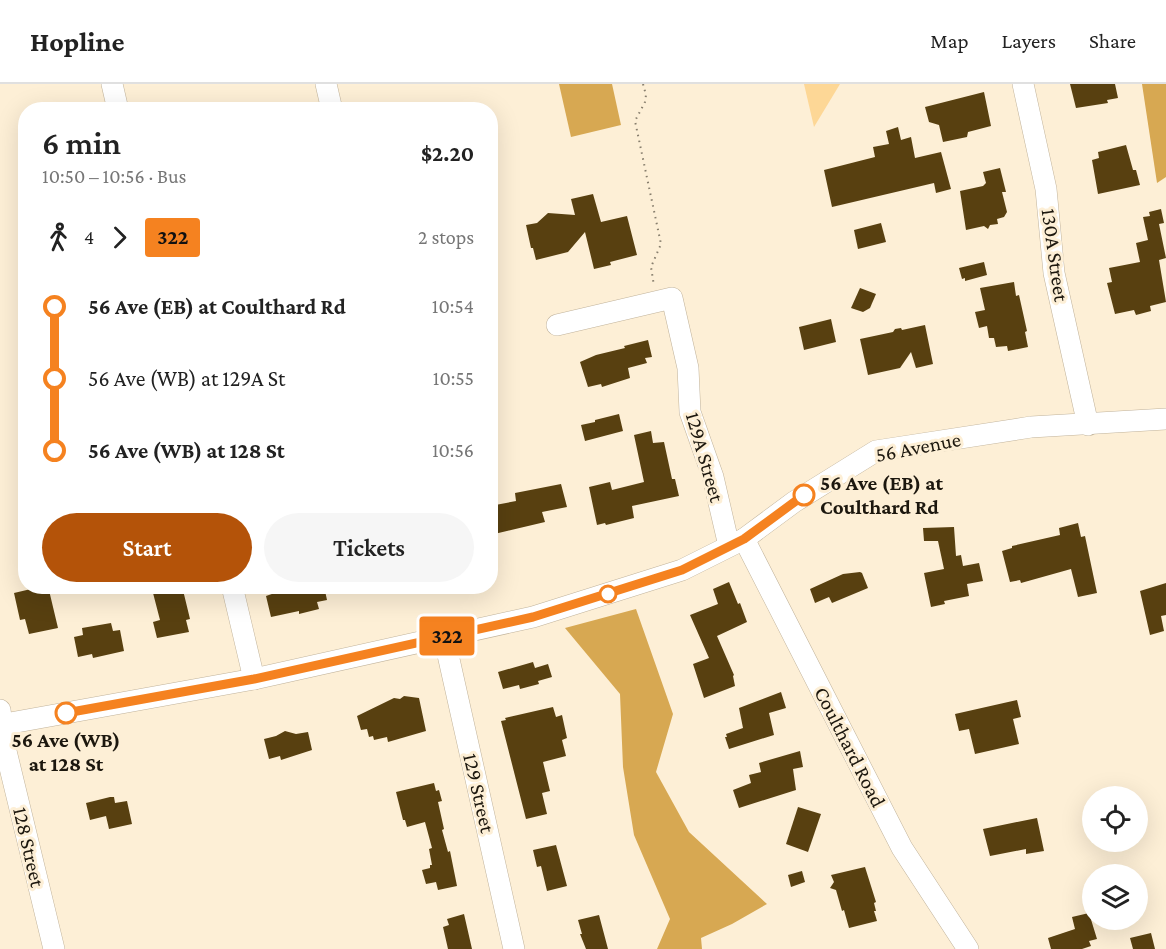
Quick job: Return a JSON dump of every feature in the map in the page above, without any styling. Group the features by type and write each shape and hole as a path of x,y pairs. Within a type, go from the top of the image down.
{"street":[{"path":"112,84 116,102"},
{"path":"326,84 330,102"},
{"name":"130A Street","path":"1023,84 1046,189 1054,273 1088,425"},
{"path":"557,325 664,295"},
{"name":"129A Street","path":"664,295 688,368 690,412 736,542"},
{"name":"56 Avenue","path":"1,720 254,679 533,617 682,570 736,542 794,502 876,451 1031,427 1166,419"},
{"name":"Coulthard Road","path":"736,542 902,848 968,949"},
{"path":"234,594 254,679"},
{"name":"129 Street","path":"444,637 514,949"},
{"name":"128 Street","path":"1,720 5,747 54,949"}],"path":[{"path":"643,84 645,102 635,121 662,244 651,267 664,295"}],"shaded area":[{"path":"559,84 612,84 621,125 571,137"},
{"path":"804,84 840,84 814,127"},
{"path":"1142,84 1166,84 1166,177 1157,183"},
{"path":"636,609 673,714 656,772 689,832 767,904 701,938 702,949 657,949 670,919 634,835 623,767 620,694 565,628"}],"building":[{"path":"1070,84 1115,84 1118,98 1107,100 1108,103 1076,108"},
{"path":"984,92 991,126 968,132 967,137 943,142 939,125 929,122 925,107"},
{"path":"898,127 901,140 911,137 915,158 941,152 951,189 936,193 934,183 832,207 824,170 875,157 873,147 889,144 886,131"},
{"path":"1126,145 1140,185 1098,194 1092,160 1099,158 1098,152"},
{"path":"1000,168 1006,192 1002,192 1007,212 1004,217 997,219 998,224 990,225 988,229 984,226 966,230 960,191 983,186 986,183 983,172"},
{"path":"593,194 601,222 627,216 637,255 594,269 585,232 568,252 536,260 526,225 537,223 548,213 575,215 571,199"},
{"path":"1161,209 1164,223 1159,224 1166,258 1159,260 1166,302 1150,306 1151,311 1136,315 1134,310 1115,314 1107,283 1112,282 1109,268 1140,262 1136,243 1148,240 1143,217 1150,216 1149,212"},
{"path":"881,223 886,242 858,249 854,230"},
{"path":"984,262 987,275 965,281 965,278 962,279 959,268"},
{"path":"1014,282 1027,331 1025,332 1028,347 1008,351 1007,346 996,347 994,338 989,338 987,326 979,328 975,312 985,310 980,288"},
{"path":"860,288 876,294 870,308 863,312 851,308"},
{"path":"831,319 836,342 804,350 799,327"},
{"path":"925,325 933,364 916,368 911,352 900,368 868,375 860,339 893,332 895,329 901,328 902,330"},
{"path":"648,340 652,357 645,358 647,363 628,368 630,378 602,387 601,384 588,387 580,362"},
{"path":"619,414 623,431 585,441 581,425"},
{"path":"651,431 653,443 664,442 672,479 675,479 679,496 632,506 634,518 597,525 589,487 610,482 612,490 644,482 634,435"},
{"path":"561,484 567,507 542,512 545,522 498,533 498,504 516,501 515,493"},
{"path":"1078,523 1081,537 1085,536 1097,593 1078,597 1071,569 1021,583 1020,580 1010,582 1002,551 1012,546 1060,535 1059,528"},
{"path":"954,527 956,556 961,555 963,566 979,563 983,581 967,584 969,596 944,601 945,604 931,607 924,573 944,569 938,541 924,541 923,528"},
{"path":"860,572 868,588 832,603 829,597 815,603 810,589 843,574"},
{"path":"729,582 747,622 717,636 734,675 735,686 704,698 693,664 709,658 690,615 718,604 713,589"},
{"path":"1166,583 1166,615 1161,616 1164,631 1150,635 1140,591"},
{"path":"14,593 50,594 58,628 29,634 25,619 20,620"},
{"path":"153,594 184,594 190,619 186,620 189,632 157,638 153,622 160,620"},
{"path":"272,594 326,594 327,600 317,602 319,609 271,617 266,596"},
{"path":"111,623 113,631 120,630 124,651 93,658 92,654 78,657 74,637 83,635 82,628"},
{"path":"533,662 535,668 548,664 552,677 538,681 539,684 520,689 519,685 503,689 498,672"},
{"path":"781,692 786,708 769,713 774,735 729,749 726,734 743,728 739,708"},
{"path":"404,696 419,698 426,731 388,742 387,737 374,740 373,736 369,737 367,729 361,730 357,716 394,698 400,699"},
{"path":"1017,700 1021,717 1013,719 1019,744 975,754 969,729 959,731 955,714"},
{"path":"553,707 556,717 562,715 567,738 562,740 566,756 543,762 550,791 542,793 547,814 526,819 501,721 506,720 505,718"},
{"path":"285,731 296,734 308,732 312,750 281,760 280,756 269,759 264,739"},
{"path":"800,751 803,767 793,769 796,790 739,808 733,790 751,783 749,775 761,772 759,763"},
{"path":"434,783 442,801 438,802 444,829 442,830 448,852 450,851 457,886 438,890 436,882 426,884 422,870 432,865 429,849 432,848 425,822 407,827 396,792"},
{"path":"114,797 115,803 127,801 132,824 109,829 106,816 90,820 86,803"},
{"path":"798,807 821,814 808,852 786,844"},
{"path":"1037,818 1044,851 1026,854 1026,849 990,856 983,829"},
{"path":"556,845 567,886 547,891 541,866 537,867 533,850"},
{"path":"865,867 876,902 874,903 876,911 874,911 877,921 849,928 836,890 830,888 834,882 831,875"},
{"path":"802,871 805,882 791,887 788,875"},
{"path":"464,914 472,949 448,949 443,927 449,925 447,919"},
{"path":"599,915 608,949 586,949 578,920"},
{"path":"1082,915 1082,930 1094,930 1097,939 1089,941 1091,946 1082,949 1051,949 1048,938 1075,929 1072,917"},
{"path":"1151,933 1155,949 1133,949 1130,938"}],"bus line":[{"name":"322","path":"66,713 254,679 533,617 682,570 744,539 804,495"}],"place":[{"name":"56 Ave (EB) at Coulthard Rd","path":"804,495"},
{"name":"56 Ave (WB) at 128 St","path":"66,713"}]}
